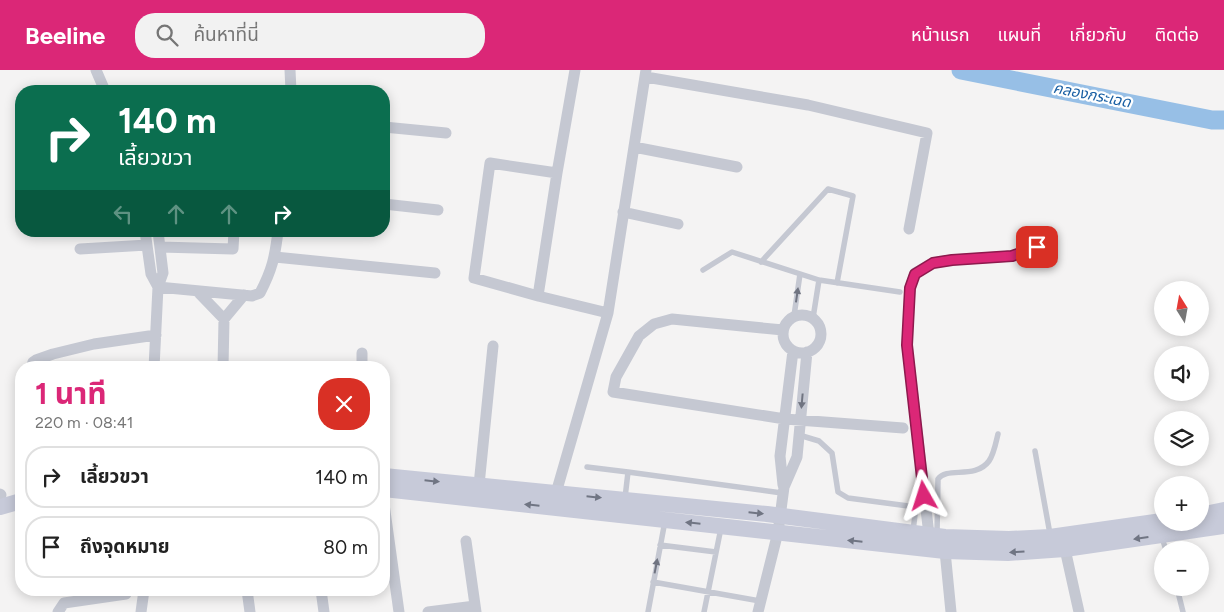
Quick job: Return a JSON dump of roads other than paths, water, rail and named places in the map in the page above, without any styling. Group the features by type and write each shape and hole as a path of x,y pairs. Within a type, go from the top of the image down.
{"street":[{"path":"96,70 102,85"},
{"path":"290,70 291,85"},
{"path":"538,296 575,70"},
{"path":"556,493 608,313 646,73 808,105 927,133 909,229"},
{"path":"390,128 446,133"},
{"path":"634,147 737,167"},
{"path":"557,173 490,163 474,278 608,313"},
{"path":"390,205 438,210"},
{"path":"623,212 678,224"},
{"path":"146,237 151,274 158,288"},
{"path":"154,361 158,288 163,273 159,237"},
{"path":"160,247 233,249 234,237"},
{"path":"158,288 252,296 260,293 275,257 277,237"},
{"path":"80,249 147,245"},
{"path":"926,535 907,345 910,288 915,274 933,263 1012,256 1037,247"},
{"path":"275,257 436,273"},
{"path":"196,291 224,320"},
{"path":"223,361 224,320 244,295"},
{"path":"804,315 813,318 818,323 822,335 814,349 800,353 793,351 787,346 783,338 783,330 785,324 794,316 804,315"},
{"path":"783,330 672,319 654,324 639,336 616,377 613,392 785,419 903,428"},
{"path":"35,361 53,354 94,344 156,335"},
{"path":"479,485 493,346"},
{"path":"759,606 778,532 783,490 780,456 793,351"},
{"path":"783,490 797,456 806,352"},
{"path":"362,353 362,361"},
{"path":"390,477 780,516 945,537 1009,539 1163,532 1224,526"},
{"path":"390,490 945,551 1008,553 1065,549 1163,532"},
{"path":"0,495 15,491"},
{"path":"0,507 15,503"},
{"path":"1209,513 1224,510"},
{"path":"428,612 475,609 466,541"},
{"path":"390,547 399,612"},
{"path":"1065,549 1079,612"},
{"path":"945,551 951,612"},
{"path":"58,612 64,604 114,596"},
{"path":"141,612 143,596"},
{"path":"248,596 250,612"},
{"path":"322,596 324,612"}],"lane":[{"path":"761,262 828,189 853,196 837,283"},
{"path":"703,270 732,252 820,280 900,292"},
{"path":"794,316 800,274"},
{"path":"813,318 820,280"},
{"path":"926,535 938,479 947,474 980,470 990,460 998,434"},
{"path":"799,435 819,441 832,453 838,492 848,498 916,507 926,535"},
{"path":"1035,451 1050,536"},
{"path":"587,467 783,490"},
{"path":"625,500 628,472"},
{"path":"648,612 665,520"},
{"path":"704,612 721,526"},
{"path":"660,544 716,552"},
{"path":"653,582 708,592 759,606"},
{"path":"1179,596 1184,612"}],"waterway":[{"name":"คลองกระเฉด","path":"961,70 1212,120 1224,120"}]}
